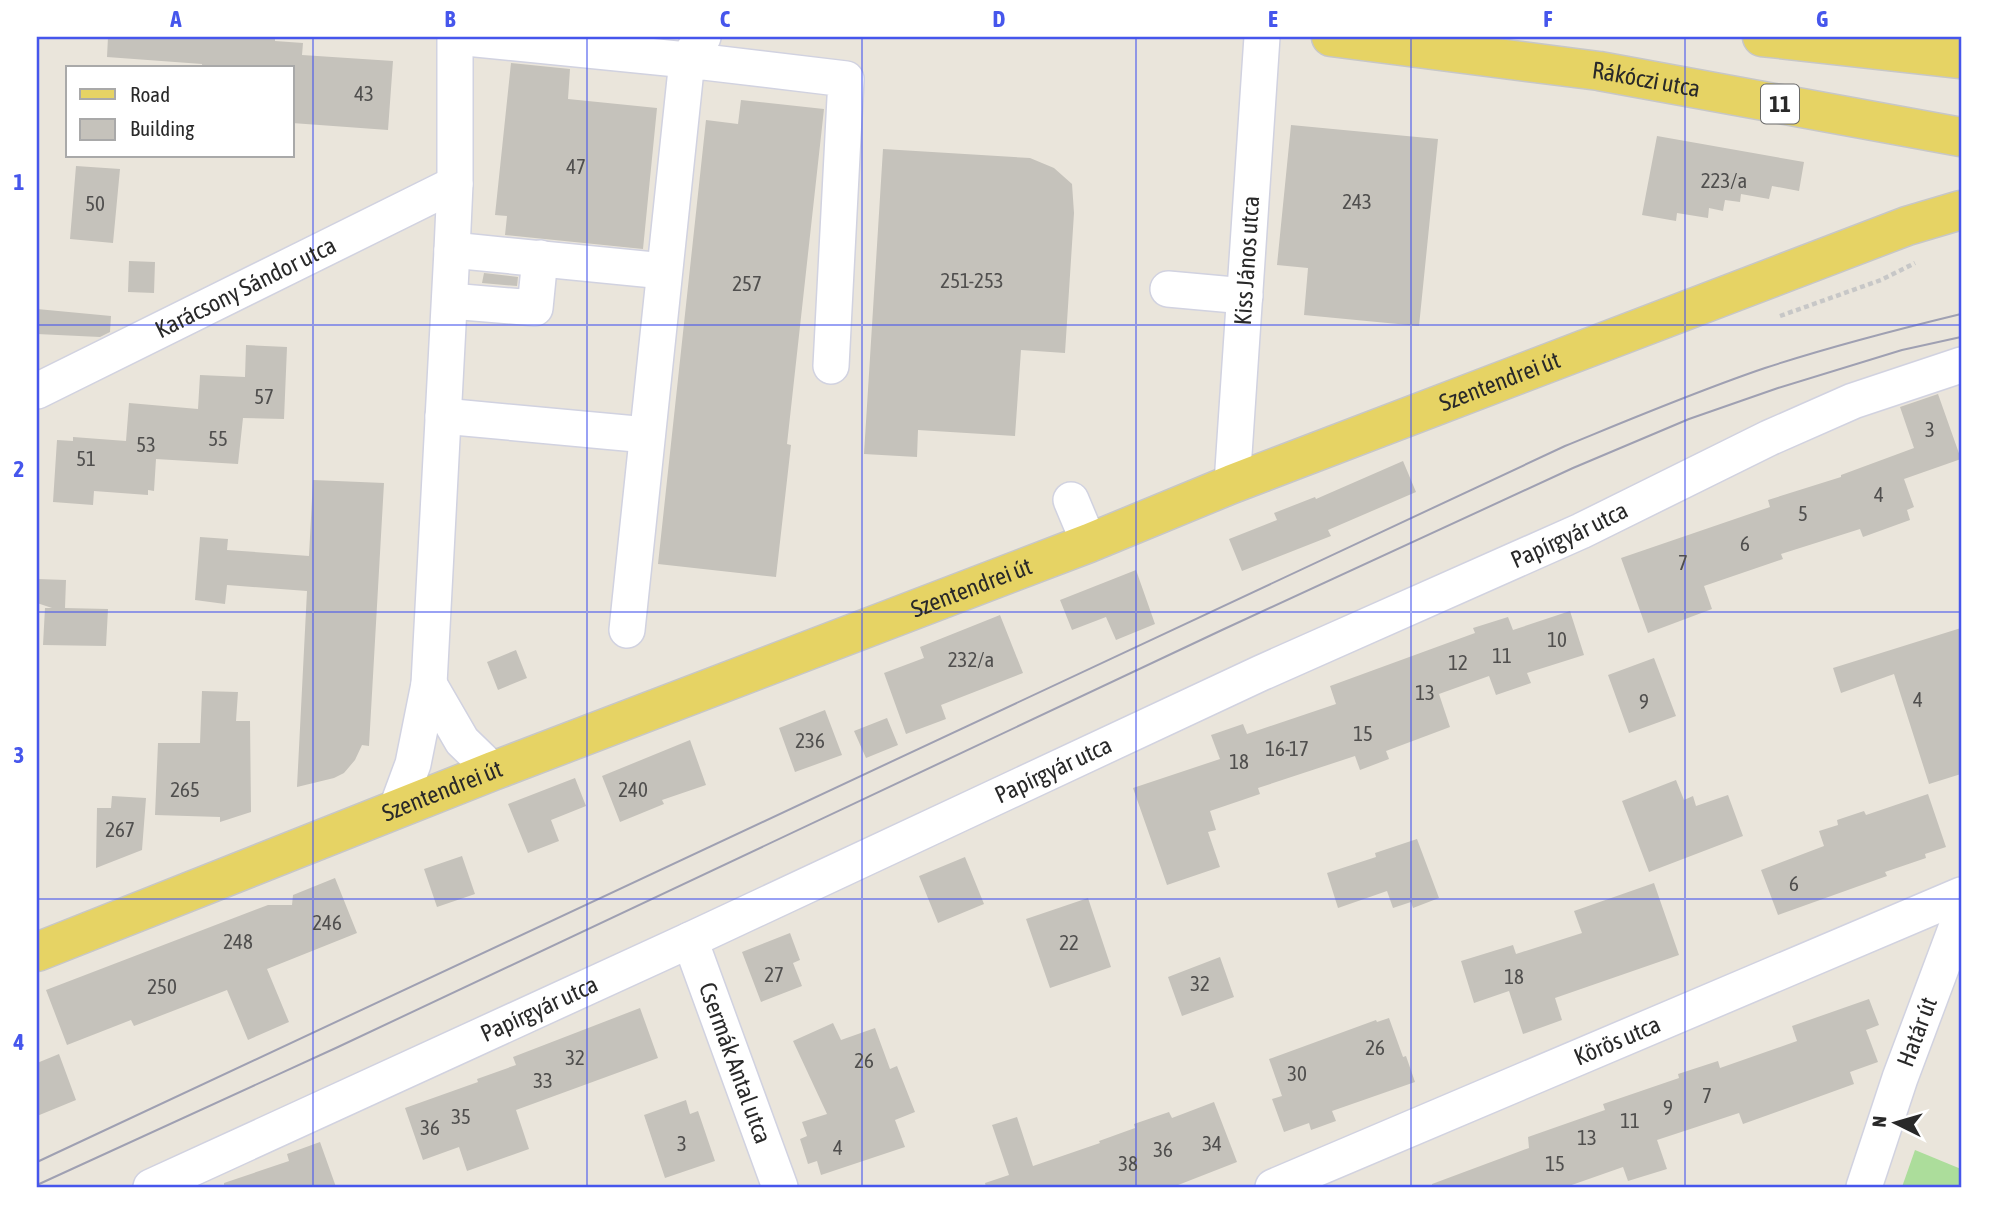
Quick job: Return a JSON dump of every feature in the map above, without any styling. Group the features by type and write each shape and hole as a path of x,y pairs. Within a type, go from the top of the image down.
{"main road":[{"name":"Rákóczi utca","path":"1331,37 1600,71 1961,137"},
{"path":"1762,37 1861,41 1961,59"},
{"name":"Szentendrei út","path":"1907,226 1961,193"},
{"name":"Szentendrei út","path":"37,951 493,771 1089,543 1233,484 1907,226 1961,209"}],"street":[{"path":"396,810 413,764 429,684 455,184 455,37 695,49 846,79 831,366"},
{"name":"Kiss János utca","path":"1233,484 1262,37"},
{"path":"627,630 664,271 695,49"},
{"name":"Karácsony Sándor utca","path":"37,391 455,184"},
{"path":"452,250 664,271"},
{"path":"450,301 535,308 540,258"},
{"path":"1168,289 1245,296"},
{"name":"Papírgyár utca","path":"151,1187 690,940 1261,673 1581,531 1769,438 1853,401 1961,365"},
{"path":"443,416 648,435"},
{"path":"1071,500 1089,543"},
{"path":"429,684 463,741 493,771"},
{"name":"Körös utca","path":"1273,1187 1961,895"},
{"name":"Határ út","path":"1864,1187 1900,1078 1961,915"},
{"name":"Csermák Antal utca","path":"690,940 780,1187"}],"green space":[{"path":"1915,1150 1961,1169 1961,1187 1902,1187"}],"building":[{"path":"108,37 275,37 275,41 303,43 302,55 393,61 388,130 294,123 294,66 202,66 107,57"},
{"path":"511,63 570,69 568,99 657,108 643,249 505,235 507,216 495,215"},
{"path":"741,100 824,109 787,444 791,445 776,577 658,564 706,120 738,124"},
{"path":"1291,125 1438,139 1419,326 1304,315 1308,268 1277,265"},
{"path":"1657,136 1804,162 1799,191 1772,186 1769,199 1741,194 1740,202 1725,200 1723,211 1709,208 1708,218 1677,213 1676,221 1642,215"},
{"path":"883,149 1030,158 1054,168 1072,184 1074,213 1065,353 1021,350 1015,436 918,430 917,457 864,454"},
{"path":"76,166 120,169 113,243 70,239"},
{"path":"129,261 155,262 154,293 128,292"},
{"path":"484,273 518,277 517,286 482,283"},
{"path":"37,309 111,316 110,332 100,337 37,334"},
{"path":"246,345 287,347 284,419 243,418 238,464 156,459 154,491 148,490 148,495 94,491 93,505 53,502 57,440 73,441 73,437 126,441 129,403 198,409 200,375 245,377"},
{"path":"1938,394 1961,459 1904,479 1914,507 1907,510 1910,520 1863,537 1860,529 1781,554 1783,559 1704,586 1712,609 1648,633 1621,558 1770,507 1768,500 1841,477 1914,448 1900,407"},
{"path":"1403,461 1416,492 1328,530 1331,536 1242,571 1229,539 1277,520 1274,513 1315,497 1316,499"},
{"path":"313,480 384,483 369,746 362,745 355,760 344,773 297,787 307,591 227,585 225,604 195,600 200,537 228,539 227,550 309,556"},
{"path":"1136,570 1155,624 1116,640 1106,617 1072,630 1060,600"},
{"path":"37,579 66,580 65,608 108,609 106,646 43,645 45,608 52,608 37,603"},
{"path":"1570,611 1584,655 1527,673 1531,683 1496,695 1489,676 1439,694 1450,727 1386,751 1389,759 1360,770 1355,756 1258,788 1260,794 1210,811 1216,830 1208,832 1220,867 1167,885 1133,788 1220,759 1211,735 1243,724 1247,734 1336,704 1330,686 1475,633 1473,628 1508,617 1513,630"},
{"path":"1000,615 1023,673 941,705 946,719 906,734 884,673 924,658 920,647"},
{"path":"1961,628 1961,774 1929,784 1894,674 1841,693 1833,668"},
{"path":"516,650 527,678 498,690 487,662"},
{"path":"1654,658 1676,716 1629,733 1608,675"},
{"path":"202,691 238,692 236,721 250,721 251,812 220,822 220,817 155,815 158,743 200,743"},
{"path":"825,710 842,755 795,772 779,728"},
{"path":"887,718 898,745 866,758 854,731"},
{"path":"690,740 706,785 662,800 664,804 620,822 602,776"},
{"path":"575,778 586,806 551,820 559,841 528,853 508,804"},
{"path":"1676,780 1684,800 1693,796 1696,806 1728,795 1743,836 1649,872 1622,801"},
{"path":"1928,794 1946,847 1925,854 1926,858 1885,872 1887,876 1778,915 1761,870 1824,846 1819,831 1838,825 1837,820 1864,811 1866,815"},
{"path":"112,796 146,798 142,850 96,868 97,808 111,808"},
{"path":"1417,839 1439,898 1413,908 1411,902 1393,908 1387,891 1338,908 1327,873 1376,857 1375,853"},
{"path":"462,856 475,894 437,907 424,869"},
{"path":"965,857 984,904 938,923 919,876"},
{"path":"335,878 357,933 267,969 289,1022 248,1040 227,990 134,1026 131,1020 67,1045 46,990 268,905 292,905 293,895"},
{"path":"1654,883 1679,955 1555,998 1562,1020 1523,1034 1509,991 1474,1003 1461,961 1513,945 1516,954 1582,933 1574,911"},
{"path":"1088,898 1111,967 1050,988 1026,919"},
{"path":"790,933 800,960 793,963 802,986 761,1002 742,952"},
{"path":"1220,957 1234,997 1182,1016 1168,977"},
{"path":"1869,999 1879,1025 1866,1030 1878,1062 1850,1072 1854,1084 1743,1124 1739,1113 1657,1140 1667,1169 1628,1181 1623,1167 1566,1187 1432,1187 1432,1184 1529,1148 1528,1137 1605,1110 1603,1104 1679,1078 1678,1074 1718,1061 1720,1068 1797,1041 1792,1026"},
{"path":"640,1008 658,1058 516,1110 529,1149 467,1171 459,1147 423,1160 405,1108 478,1082 477,1079 516,1065 513,1057"},
{"path":"1389,1018 1415,1082 1332,1111 1336,1121 1311,1130 1309,1123 1284,1132 1272,1099 1282,1096 1269,1059 1376,1020 1377,1022"},
{"path":"833,1023 841,1040 875,1028 890,1069 897,1066 915,1112 895,1120 905,1147 821,1175 817,1161 808,1164 800,1139 807,1136 802,1122 827,1114 793,1041"},
{"path":"59,1054 76,1100 37,1116 37,1063"},
{"path":"686,1100 690,1114 698,1111 715,1161 665,1178 644,1115"},
{"path":"1214,1102 1237,1162 1173,1187 986,1187 985,1183 1009,1175 992,1125 1017,1117 1033,1166 1100,1143 1099,1141 1135,1128 1134,1124 1169,1112 1172,1118"},
{"path":"320,1142 336,1187 224,1187 224,1183 289,1161 287,1154"}],"tram line":[{"path":"37,1162 1565,446 1765,368 1862,339 1961,314"},
{"path":"37,1185 338,1047 1222,630 1573,468 1689,419 1778,388 1902,350 1961,337"}]}
